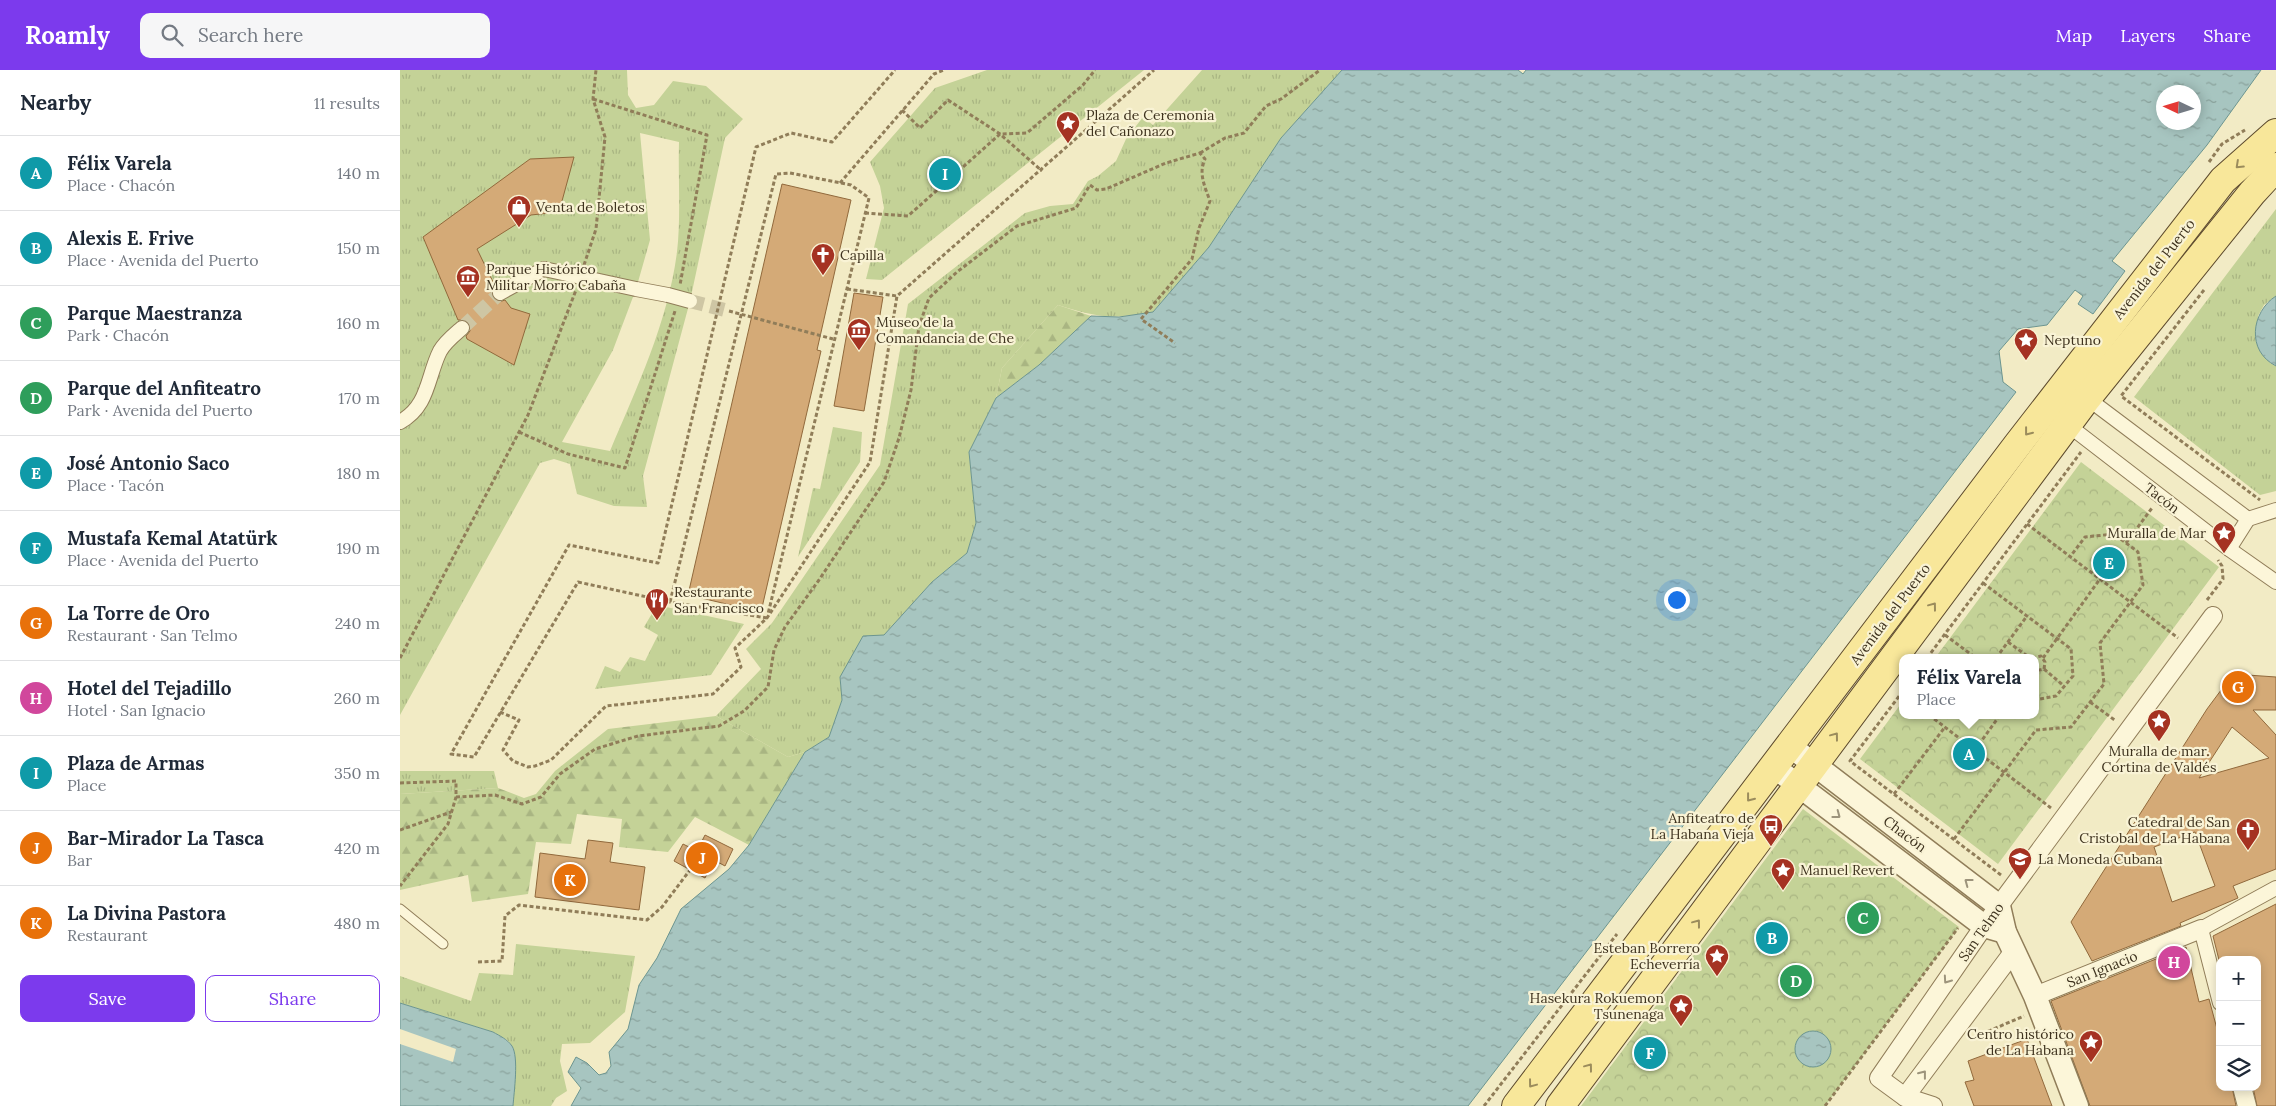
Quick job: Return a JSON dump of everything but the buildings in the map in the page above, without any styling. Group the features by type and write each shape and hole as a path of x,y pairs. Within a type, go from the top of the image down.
{"main road":[{"name":"Avenida del Puerto","path":"1560,1106 2068,425 2077,390 2223,180 2276,133"},
{"name":"Avenida del Puerto","path":"1516,1106 2046,410 2077,390 2276,167"},
{"path":"2046,410 2068,425"}],"street":[{"path":"500,293 544,269 690,301"},
{"path":"400,422 410,416 426,396 440,352 446,342 462,328"},
{"path":"2077,390 2248,519"},
{"name":"Tacón","path":"2068,425 2156,502 2276,582"},
{"path":"2229,549 2248,519 2275,511"},
{"name":"San Telmo","path":"1999,906 2210,609"},
{"name":"Chacón","path":"1790,746 1999,906 2001,936"},
{"name":"Chacón","path":"1774,767 2001,936 2035,996 2077,1106"},
{"name":"San Ignacio","path":"2035,996 2201,929 2276,888"},
{"path":"2201,929 2219,1001"},
{"path":"1933,1106 1905,1096 2001,936"},
{"name":"San Telmo","path":"1905,1096 1879,1078 2001,936"},
{"path":"2243,1091 2247,1106"}],"lane":[{"path":"400,909 443,944"}],"path":[{"path":"584,266 596,229 605,137 593,99 596,70"},
{"path":"767,618 670,602 578,582 474,757 451,754 569,545 658,562 756,147 791,133 832,142 895,70"},
{"path":"840,183 934,74 944,70"},
{"path":"865,213 908,216 1000,134 1027,133 1083,84 1094,70"},
{"path":"500,712 519,720 503,750 513,761 528,767 535,766 551,760 606,706 713,694 741,667 735,648 767,618 870,462 897,296 1042,171 1154,70"},
{"path":"456,797 495,795 522,804 541,798 560,774 595,749 638,736 719,726 744,711 768,687 774,650 785,627 819,580 884,482 899,438 909,400 919,326 929,298 957,272 1018,226 1076,208 1090,185 1097,190 1106,189 1166,163 1200,153 1225,138 1244,133 1266,106 1281,99 1320,70"},
{"path":"902,110 920,128 948,100 1000,134 1042,171"},
{"path":"1175,343 1141,319 1192,259 1199,228 1210,201 1202,180 1202,165 1205,159 1200,153"},
{"path":"670,602 743,314 776,174 790,173 851,185 868,198 767,618"},
{"path":"400,658 528,415 578,284"},
{"path":"2209,284 2121,396 2275,511"},
{"path":"847,289 897,296"},
{"path":"729,311 834,339"},
{"path":"1930,654 2080,453 2087,458"},
{"path":"2145,502 2156,502"},
{"path":"2156,502 2160,514"},
{"path":"2126,543 2156,502"},
{"path":"2027,524 2179,639"},
{"path":"1954,839 2036,730 2070,727 2104,684 2100,644 2143,585 2138,552 2114,534 2085,537 2070,557"},
{"path":"2210,609 2223,579 2222,566 2214,554"},
{"path":"2043,658 2100,579"},
{"path":"1983,583 2071,648 2072,676 2056,696 2039,699"},
{"path":"1999,654 2028,616"},
{"path":"2173,646 2184,631"},
{"path":"1945,635 1971,654"},
{"path":"2008,642 2025,654"},
{"path":"2039,656 2043,658"},
{"path":"2043,658 2045,662 2044,669"},
{"path":"2044,669 2064,686"},
{"path":"2039,670 2044,669"},
{"path":"1899,697 1850,761 2002,875 2008,868"},
{"path":"2090,702 2117,722"},
{"path":"2111,730 2122,714"},
{"path":"1934,719 2052,809"},
{"path":"1975,750 1997,719"},
{"path":"1894,794 1945,727"},
{"path":"400,783 456,782 456,797 448,824 400,886"},
{"path":"2046,816 2058,801"},
{"path":"400,830 452,812"},
{"path":"478,962 502,961 505,916 518,905 647,920 662,907 690,870"},
{"path":"1825,1106 1959,927 1951,921"}],"green space":[{"path":"400,70 627,70 628,95 636,108 654,105 673,81 706,86 743,119 725,138 690,301 643,476 647,507 614,506 577,494 570,464 554,459 540,463 400,715","holes":["640,133 679,142 678,239 673,278 667,304 641,378 610,451 562,442 613,350 636,289 650,240"]},
{"path":"987,70 1144,70 882,280 866,279 884,208 880,186 870,162 935,88"},
{"path":"1202,70 1342,70 1281,138 1209,247 1153,312 1126,316 1105,316 1084,313 1058,305 1002,368 996,398 969,452 976,523 967,553 932,582 884,635 840,677 842,700 829,737 805,752 788,757 716,716 761,669 746,649 772,623 880,465 908,304 1025,213 1050,206 1073,204 1088,181 1098,176 1116,161 1126,139 1143,117 1153,125"},
{"path":"2276,209 2276,296 2264,305 2258,316 2270,363 2276,366 2276,491 2260,495 2134,397"},
{"path":"1058,305 1091,316 1039,365 996,398 1002,368"},
{"path":"833,427 862,432 860,462 798,557 813,488 820,489"},
{"path":"2081,462 2219,567 1998,864 1860,759 1899,706 1899,719 2039,719 2039,654 1938,654"},
{"path":"657,605 744,624 711,675 595,689 605,666 620,672 630,657 645,661 658,635 644,627"},
{"path":"716,716 788,757 805,752 749,845 695,817 668,852 619,847 622,819 577,814 571,844 536,842 528,894 472,902 468,875 400,890 400,794 498,788 524,798 536,794 555,771 608,729"},
{"path":"400,771 494,771 498,788 400,794"},
{"path":"1803,809 1959,927 1825,1106 1581,1106"},
{"path":"516,944 635,956 625,1012 590,1043 562,1044 560,1061 567,1091 556,1098 551,1106 513,1106 513,1047 507,1040 493,1032 400,1003 400,976 471,1001 479,973 513,975"}],"water":[{"path":"1342,70 1518,70 1523,74 1526,70 2261,70 2207,145 2112,261 2125,271 2093,314 2078,304 2083,296 2075,290 2047,325 2018,329 1999,351 2003,382 2016,392 1468,1106 571,1106 581,1088 568,1072 576,1057 587,1063 599,1075 606,1073 611,1066 609,1052 628,1029 639,985 657,958 681,909 729,869 749,845 805,752 829,737 842,700 840,677 863,636 884,635 932,582 967,553 976,523 969,452 996,398 1039,365 1091,316 1119,317 1153,312 1209,247 1281,138"},
{"path":"2276,296 2276,366 2266,359 2260,351 2255,331 2261,312"},
{"path":"400,1003 493,1032 508,1041 512,1046 515,1058 516,1075 513,1106 400,1106"},
{"path":"1813,1031 1825,1037 1831,1049 1825,1061 1813,1067 1801,1061 1795,1049 1801,1037"}],"pier":[{"path":"400,1029 456,1049 453,1062 400,1044"}],"tunnel":[{"path":"462,328 500,293"},
{"path":"690,301 729,311"}],"place":[{"name":"Plaza de Ceremonia del Cañonazo","path":"1068,144"},
{"name":"Plaza de Armas","path":"945,174"},
{"name":"Venta de Boletos","path":"519,228"},
{"name":"Capilla","path":"823,276"},
{"name":"Parque Histórico Militar Morro Cabaña","path":"468,298"},
{"name":"Museo de la Comandancia de Che","path":"859,351"},
{"name":"Neptuno","path":"2026,361"},
{"name":"Muralla de Mar","path":"2224,554"},
{"name":"José Antonio Saco","path":"2109,563"},
{"name":"Restaurante San Francisco","path":"657,621"},
{"name":"La Torre de Oro","path":"2238,687"},
{"name":"Muralla de mar. Cortina de Valdés","path":"2159,742"},
{"name":"Félix Varela","path":"1969,754"},
{"name":"Anfiteatro de La Habana Vieja","path":"1771,847"},
{"name":"Catedral de San Cristobal de La Habana","path":"2248,851"},
{"name":"Bar-Mirador La Tasca","path":"702,858"},
{"name":"La Divina Pastora","path":"570,880"},
{"name":"La Moneda Cubana","path":"2020,880"},
{"name":"Manuel Revert","path":"1783,891"},
{"name":"Parque Maestranza","path":"1863,918"},
{"name":"Alexis E. Frive","path":"1772,938"},
{"name":"Hotel del Tejadillo","path":"2174,962"},
{"name":"Esteban Borrero Echeverría","path":"1717,977"},
{"name":"Parque del Anfiteatro","path":"1796,981"},
{"name":"Hasekura Rokuemon Tsunenaga","path":"1681,1027"},
{"name":"Mustafa Kemal Atatürk","path":"1650,1053"},
{"name":"Centro histórico de La Habana","path":"2091,1063"}]}
